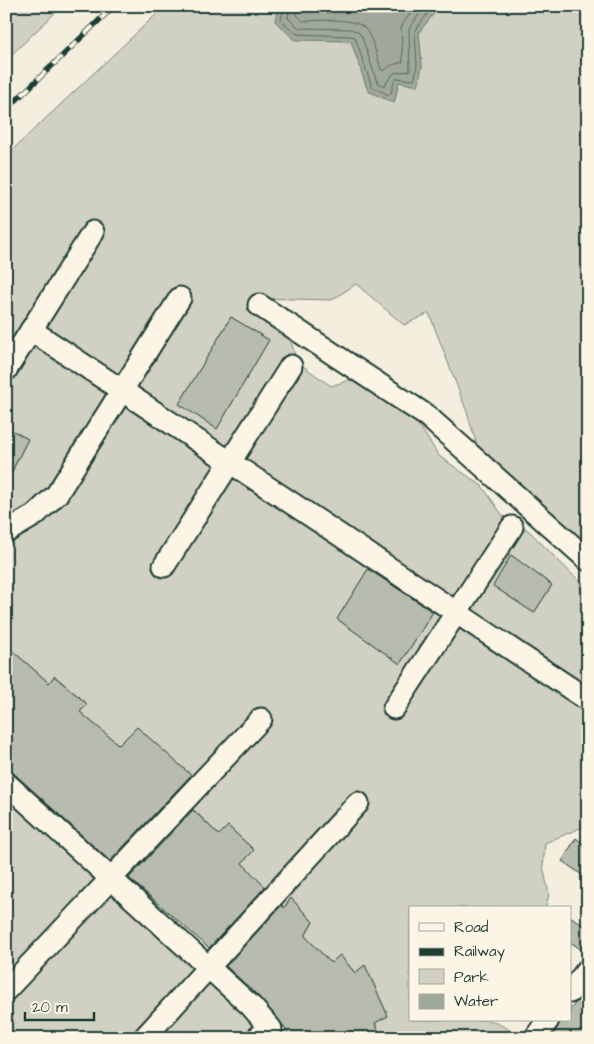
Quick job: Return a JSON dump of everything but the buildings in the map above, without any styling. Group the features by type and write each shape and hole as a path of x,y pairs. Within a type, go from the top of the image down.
{"street":[{"path":"6,370 93,232"},
{"path":"6,532 35,515 56,494 180,298"},
{"path":"259,305 427,416 588,560"},
{"path":"31,330 588,700"},
{"path":"164,566 291,366"},
{"path":"394,708 512,527"},
{"path":"6,990 261,719"},
{"path":"6,783 251,1006 268,1035"},
{"path":"144,1038 358,803"},
{"path":"572,989 588,969"},
{"path":"535,1038 547,1022"}],"green space":[{"path":"6,6 62,6 6,60"},
{"path":"165,6 279,6 275,21 295,39 351,41 368,91 394,103 399,82 418,86 422,66 419,32 440,6 588,6 588,551 483,466 467,412 429,313 404,325 356,284 332,300 254,298 290,338 297,362 331,386 352,379 411,413 439,456 482,486 503,516 528,530 574,576 588,587 588,828 585,826 545,843 543,866 549,895 546,906 409,906 409,1022 494,1022 509,1029 510,1038 382,1038 375,1023 365,966 355,973 340,955 331,963 305,936 313,922 291,898 274,921 267,913 267,890 242,863 254,850 228,826 219,835 185,799 200,784 137,728 119,745 80,712 87,704 55,676 49,683 6,645 6,472 11,474 27,439 6,427 6,156"},
{"path":"6,783 272,1038 6,1038"}],"water":[{"path":"279,6 440,6 419,32 422,66 418,86 399,82 394,103 368,91 351,41 295,40 275,21"}],"railway":[{"path":"6,110 114,6"}]}
